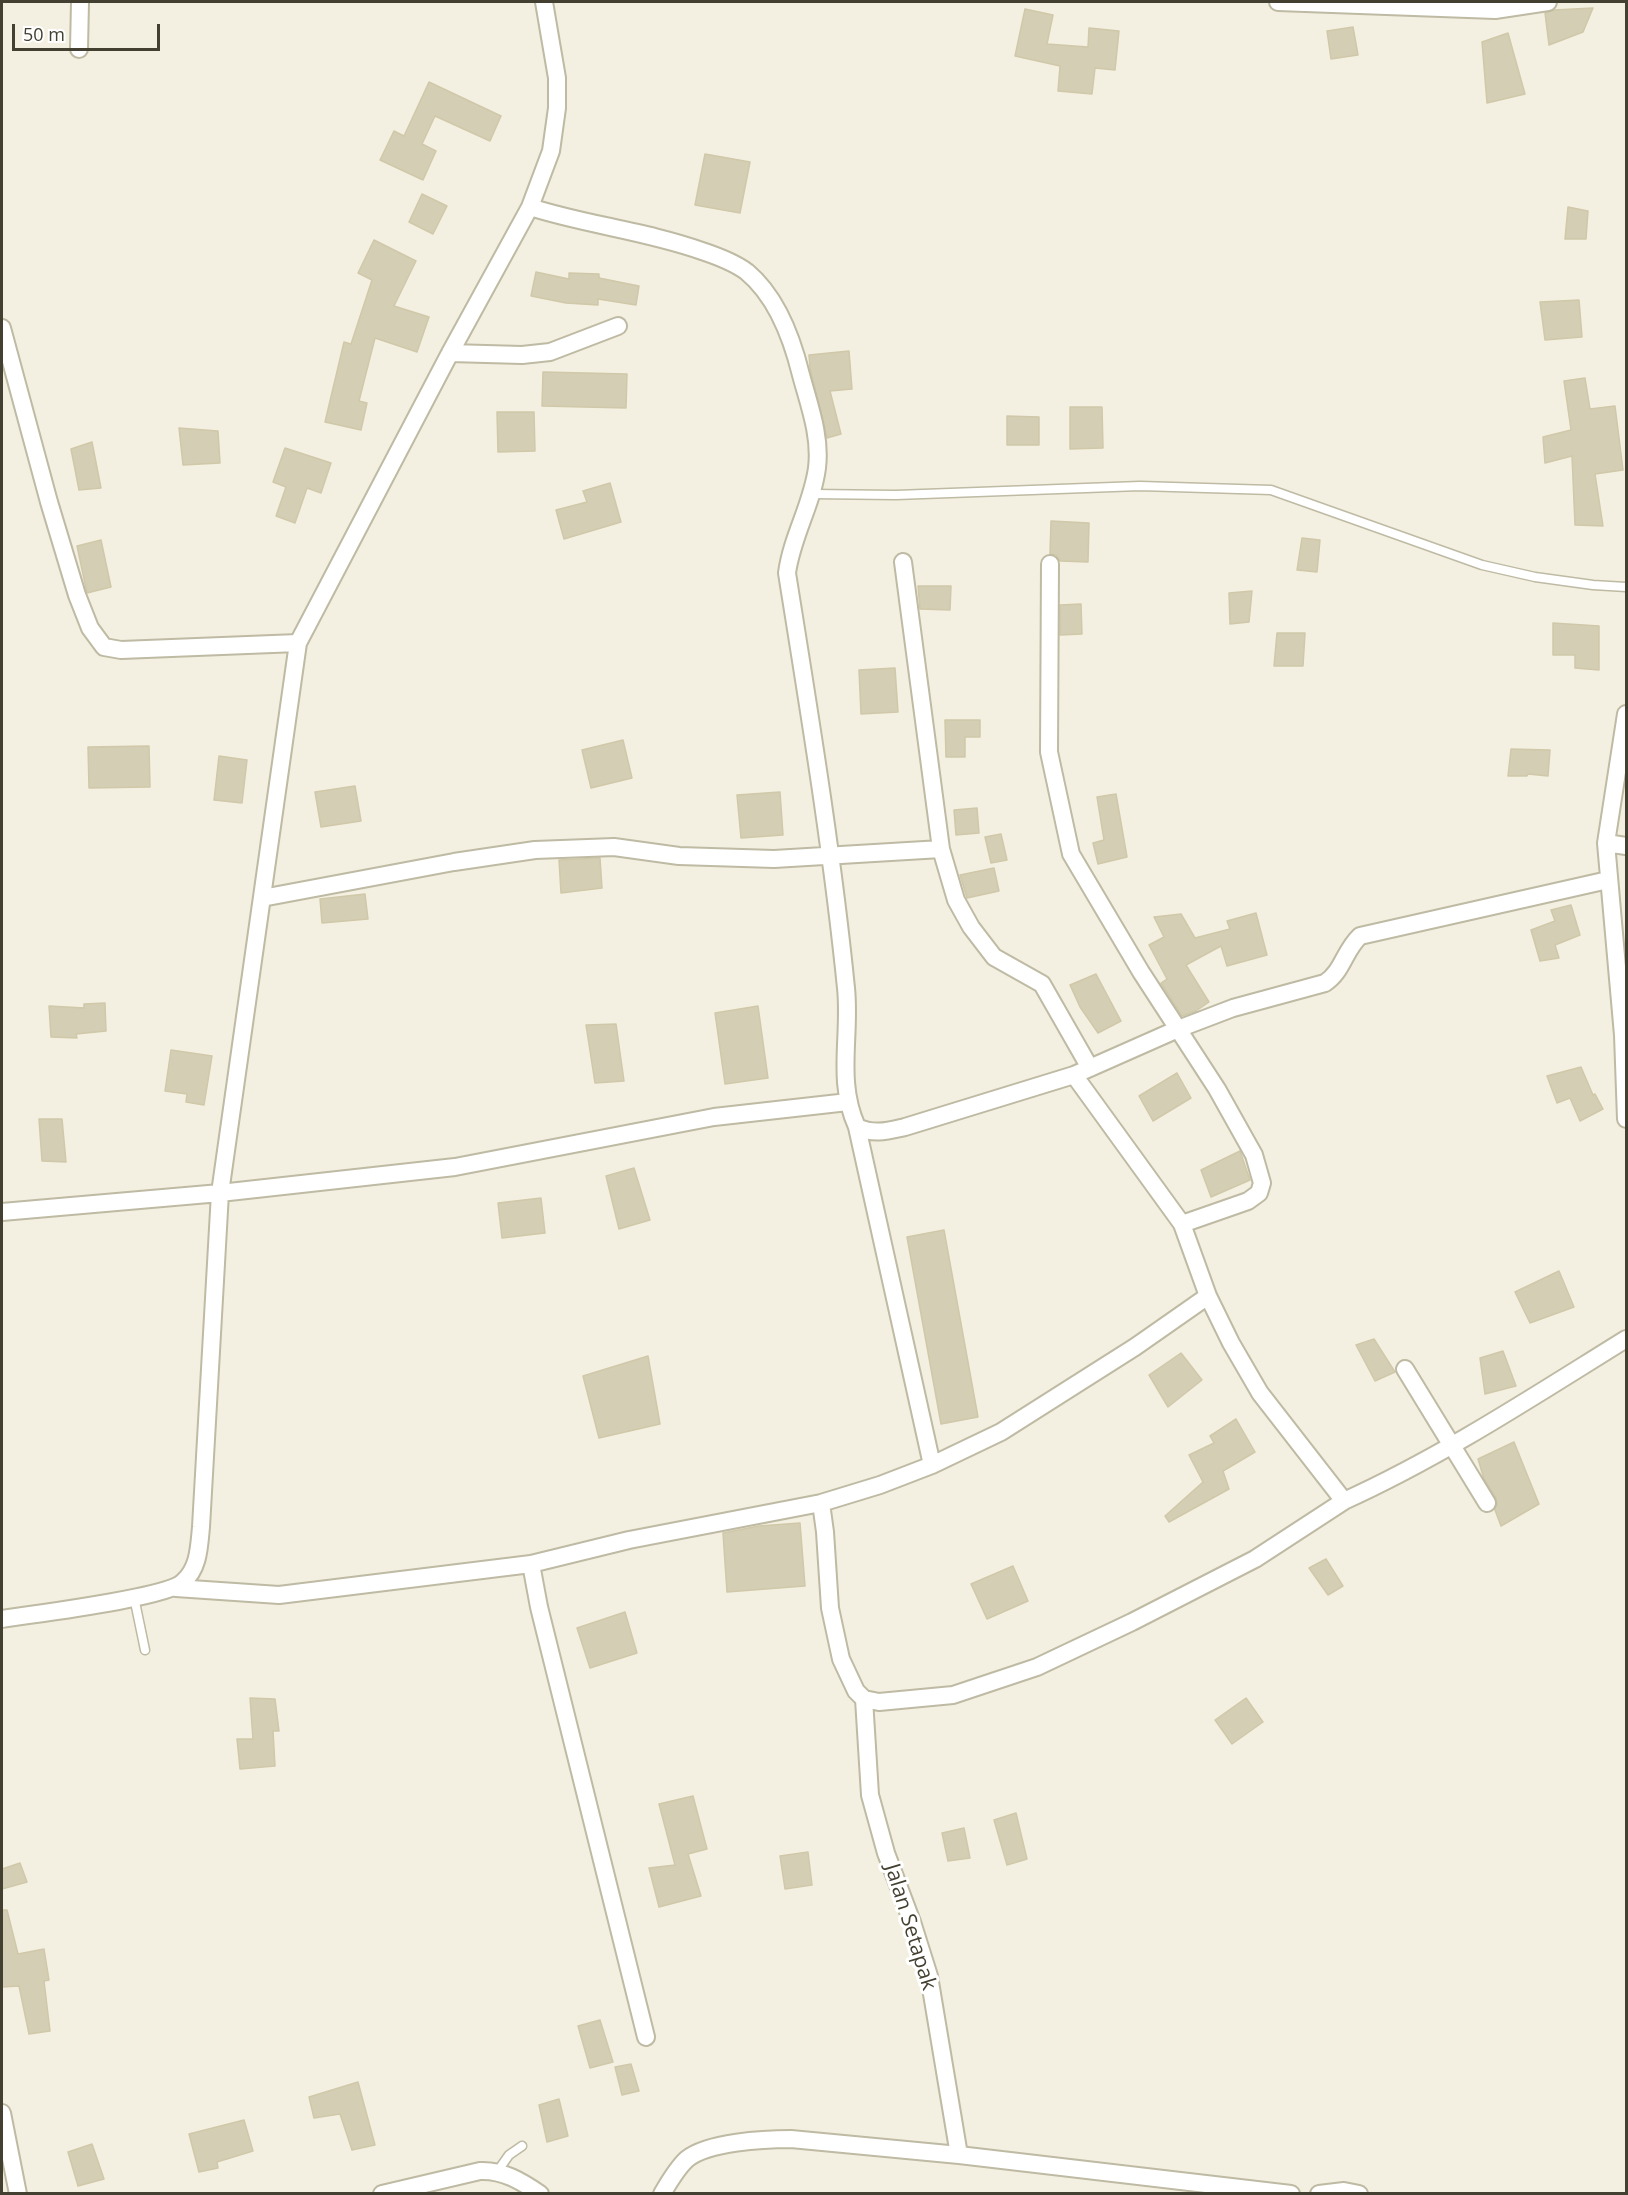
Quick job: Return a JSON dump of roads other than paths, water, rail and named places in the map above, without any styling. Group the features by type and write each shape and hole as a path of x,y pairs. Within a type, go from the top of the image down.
{"street":[{"path":"79,49 80,2"},
{"path":"176,1588 195,1565 199,1553 220,1193 298,643 450,353 530,207 550,151 557,108 557,78 544,2"},
{"path":"1278,2 1495,10 1548,2"},
{"path":"530,207 584,222 677,242 720,257 747,272 776,304 797,358 818,438 817,468 812,494 789,554 787,573 832,855 846,990 845,1084 848,1102 857,1127 932,1465"},
{"path":"450,353 522,355 550,352 618,326"},
{"path":"2,328 49,502 77,595 90,628 104,646 121,650 298,643"},
{"path":"903,562 941,849 956,900 971,927 994,957 1042,984 1090,1068"},
{"path":"1050,564 1049,752 1071,854 1217,1089 1254,1155 1262,1183 1259,1193 1248,1201 1182,1224"},
{"path":"1626,714 1606,843 1623,1035 1626,1119"},
{"path":"1606,843 1626,846"},
{"path":"262,898 454,862 535,850 614,847 679,855 774,859 941,849"},
{"path":"857,1127 867,1132 878,1133 905,1127 1074,1075 1178,1029 1233,1008 1325,983 1335,976 1351,944 1360,936 1608,880"},
{"path":"1074,1075 1182,1224 1208,1296 1231,1343 1260,1393 1344,1501"},
{"path":"2,1212 220,1193 455,1167 714,1117 848,1102"},
{"path":"2,1619 176,1588 279,1595 531,1564 628,1539 821,1503 880,1485 932,1465 1001,1432 1135,1347 1208,1296"},
{"path":"821,1503 830,1608 841,1659 856,1691 864,1699 879,1702 953,1695 1037,1667 1132,1622 1255,1559 1344,1501 1452,1445 1626,1339"},
{"path":"1405,1370 1487,1503"},
{"path":"531,1564 539,1607 646,2037"},
{"path":"195,1565 201,1591"},
{"name":"Jalan Setapak","path":"864,1699 870,1795 886,1853 912,1922 928,1976 959,2155"},
{"path":"2,2113 18,2193"},
{"path":"662,2193 687,2159 716,2146 791,2139 959,2155 1291,2193"},
{"path":"382,2193 480,2171 497,2172 516,2179 540,2193"},
{"path":"1319,2193 1344,2191 1359,2193"}],"lane":[{"path":"812,494 896,495 1140,486 1271,490 1482,565 1535,577 1626,587"},
{"path":"134,1597 145,1650"},
{"path":"497,2172 508,2155 522,2146"}]}
